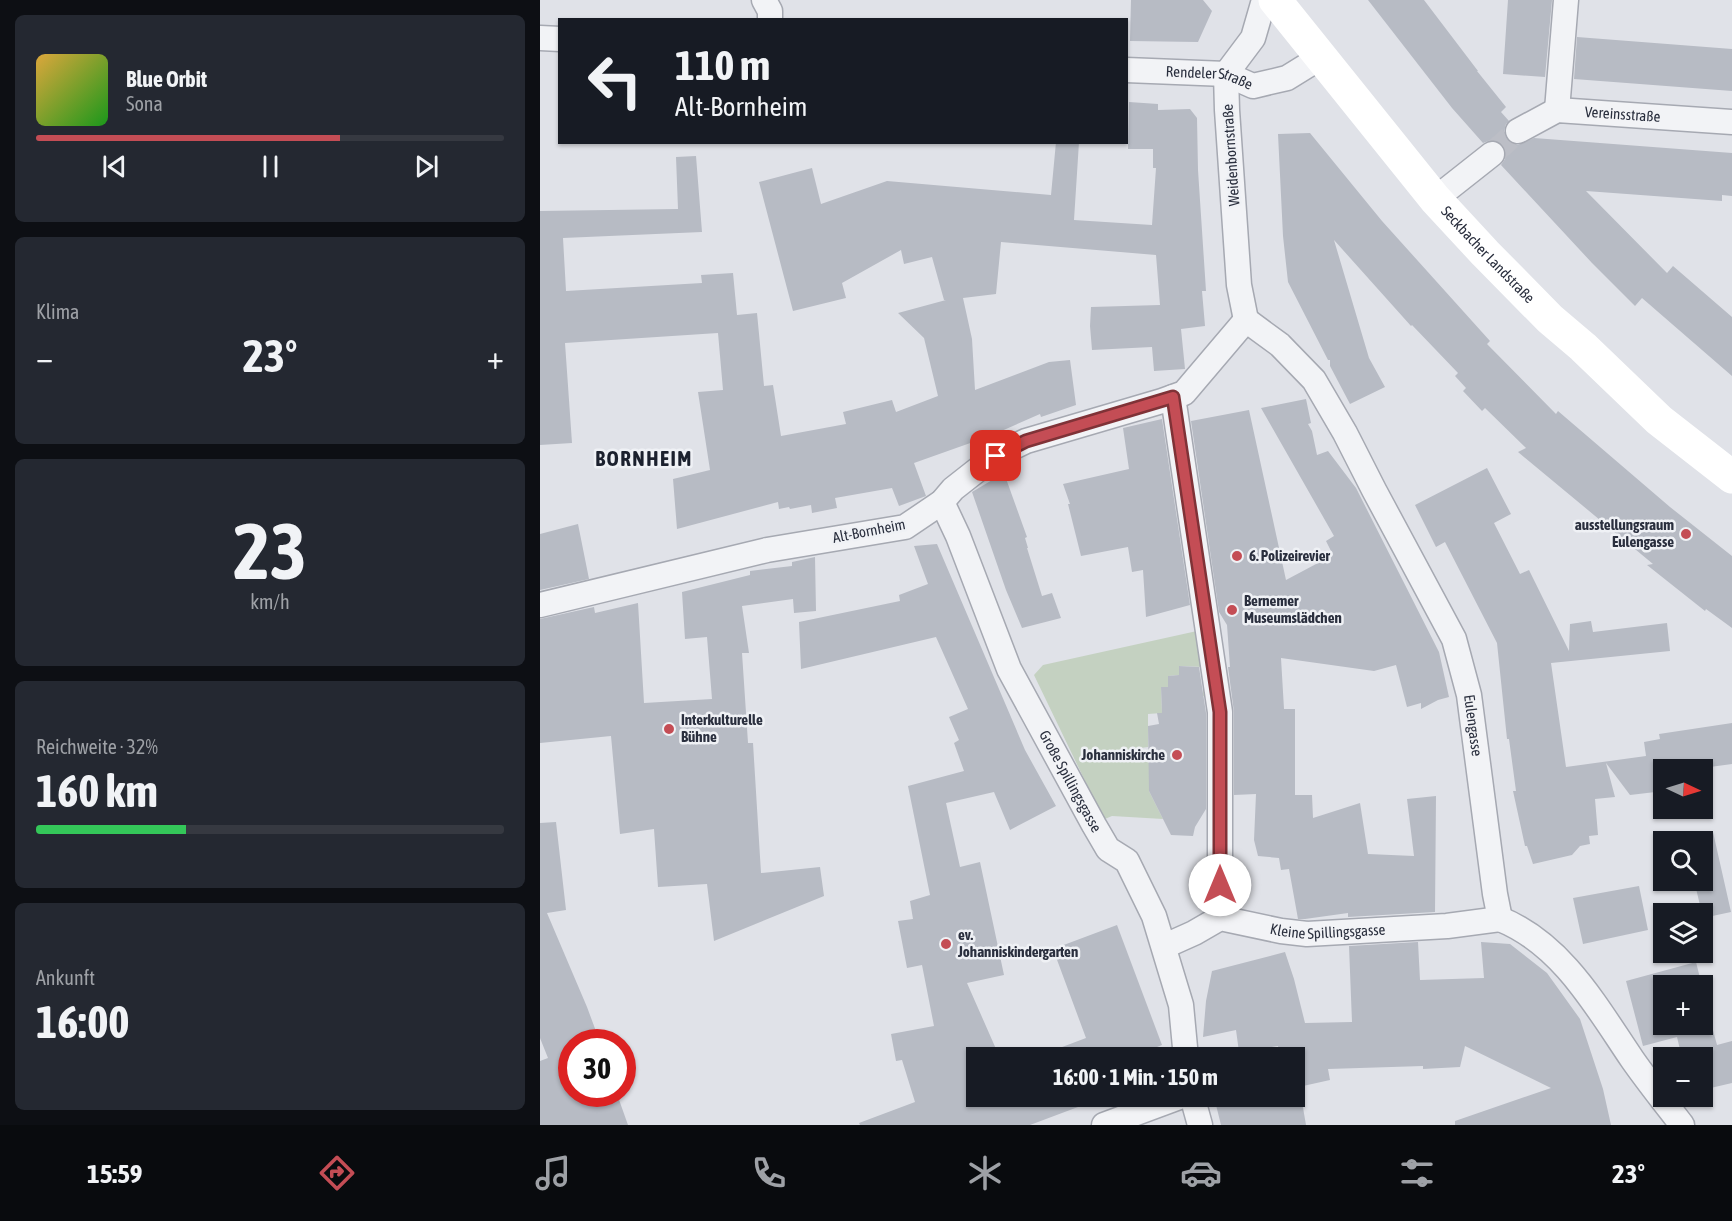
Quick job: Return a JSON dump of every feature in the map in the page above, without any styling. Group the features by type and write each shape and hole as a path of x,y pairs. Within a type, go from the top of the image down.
{"main road":[{"name":"Seckbacher Landstraße","path":"1275,0 1435,199 1550,319 1659,420 1732,477"}],"street":[{"path":"764,0 770,11 770,18"},
{"path":"1226,74 1252,38 1264,0"},
{"path":"1518,131 1557,110 1566,0"},
{"path":"540,38 558,39"},
{"name":"Rendeler Straße","path":"1128,70 1226,74 1253,86 1287,78 1321,57"},
{"name":"Weidenbornstraße","path":"1226,74 1239,285 1246,320"},
{"name":"Vereinsstraße","path":"1557,110 1732,122"},
{"path":"1435,199 1492,154"},
{"name":"Alt-Bornheim","path":"540,605 767,550 905,527 942,502 953,489 996,456 1026,441 1184,393 1246,320"},
{"name":"Eulengasse","path":"1246,320 1280,345 1314,380 1345,433 1454,639 1469,695 1500,919"},
{"path":"1165,946 1220,918 1220,712 1173,397"},
{"name":"Große Spillingsgasse","path":"942,502 958,536 1010,669 1108,849 1127,861 1145,894 1165,946 1181,1005 1185,1047"},
{"name":"Kleine Spillingsgasse","path":"1220,918 1307,934 1447,926 1500,919"},
{"path":"1500,919 1531,934 1565,964 1682,1125"},
{"path":"1104,1125 1152,1107"},
{"path":"1195,1107 1200,1125"}],"green space":[{"path":"1197,631 1215,709 1215,797 1213,797 1212,716 1208,716 1208,697 1203,696 1204,667 1180,666 1179,675 1168,676 1168,687 1161,687 1162,713 1148,714 1148,747 1141,748 1142,762 1149,762 1149,791 1163,819 1112,816 1105,819 1034,675 1043,665"}],"building":[{"path":"1131,0 1203,0 1212,11 1198,42 1130,41"},
{"path":"1368,0 1424,0 1506,107 1501,112 1509,121 1504,131 1511,143 1518,145 1534,138 1732,153 1732,196 1722,195 1722,201 1586,191 1667,273 1673,266 1732,317 1732,376 1642,298 1635,306 1592,263 1501,165 1506,153 1503,145 1491,140 1483,143 1452,108"},
{"path":"1508,0 1552,0 1545,77 1503,74"},
{"path":"1577,37 1732,49 1732,91 1574,79"},
{"path":"1129,102 1158,104 1158,110 1190,109 1197,118 1206,291 1202,291 1205,326 1181,329 1185,369 1154,371 1152,347 1092,350 1091,307 1160,305 1156,255 1001,242 996,294 963,298 972,339 975,390 1049,362 1070,360 1076,405 1041,417 1040,414 990,436 914,463 926,496 899,506 892,488 835,498 837,508 812,513 811,505 779,509 778,502 677,529 673,479 710,470 698,392 723,390 718,333 565,343 572,443 540,445 540,211 678,209 676,157 696,156 702,232 563,238 566,291 702,283 701,275 733,273 737,315 757,313 764,386 773,385 781,436 846,424 843,412 892,400 896,412 938,396 924,338 898,313 946,300 944,300 932,257 904,264 901,250 842,283 846,298 793,311 759,182 812,168 821,204 887,181 1051,195 1056,144 1079,144 1074,220 1152,225 1156,168 1153,168 1153,149 1128,149"},
{"path":"1310,133 1382,221 1490,341 1487,344 1556,414 1558,411 1670,507 1732,556 1732,628 1706,609 1705,611 1647,565 1653,564 1518,452 1526,448 1485,408 1482,411 1463,391 1466,388 1455,376 1458,373 1411,326 1334,240 1369,358 1385,387 1350,404 1330,366 1330,360 1288,282 1283,236 1278,134"},
{"path":"1306,399 1311,423 1308,424 1312,431 1317,455 1328,451 1356,488 1439,652 1449,697 1421,709 1421,703 1407,707 1396,665 1374,671 1281,658 1284,709 1295,709 1295,795 1312,795 1313,818 1360,803 1368,854 1414,856 1407,799 1436,796 1435,912 1348,917 1348,913 1298,919 1289,869 1281,870 1279,858 1258,856 1254,840 1256,794 1234,795 1234,712 1228,667 1230,667 1227,625 1219,612 1191,421 1249,410 1286,580 1333,555 1326,541 1334,536 1261,408"},
{"path":"1162,419 1190,605 1146,617 1143,570 1132,572 1128,547 1081,556 1068,504 1070,504 1063,484 1129,469 1123,428"},
{"path":"1487,468 1511,514 1494,523 1520,574 1529,570 1569,651 1570,624 1591,621 1593,632 1667,623 1670,651 1551,663 1566,767 1646,756 1644,742 1660,739 1659,734 1732,723 1732,764 1713,767 1713,759 1653,759 1653,792 1630,795 1606,763 1615,797 1595,799 1598,835 1589,836 1590,844 1580,846 1572,855 1533,864 1527,846 1525,846 1513,791 1516,791 1509,739 1507,739 1497,643 1445,542 1436,547 1415,505"},
{"path":"1004,473 1027,537 1025,538 1027,548 1042,596 1052,593 1061,618 1022,628 1006,590 972,492"},
{"path":"578,524 589,579 540,590 540,534"},
{"path":"937,544 1025,750 1056,806 1010,830 994,792 946,803 960,867 980,862 1004,975 967,983 995,1047 966,1047 966,1107 1078,1107 1030,1125 860,1125 859,1123 915,1102 902,1060 896,1061 891,1034 934,1026 922,965 907,968 898,921 913,919 910,901 930,895 908,786 964,771 954,743 959,740 949,717 968,709 936,637 801,669 799,622 900,601 899,595 928,584 914,546"},
{"path":"815,557 816,611 794,613 793,599 742,606 749,653 742,653 748,743 753,743 761,873 820,867 824,896 714,941 707,884 658,887 654,829 620,834 611,736 540,743 540,619 594,607 595,613 638,603 644,703 712,699 707,637 685,639 682,592 750,575 750,571 792,566 792,562"},
{"name":"Johanniskirche","path":"1179,666 1199,667 1206,713 1206,809 1195,827 1193,836 1171,835 1149,791 1148,726 1159,724 1157,713 1162,713 1161,687 1168,687 1168,676 1179,675"},
{"path":"556,822 566,910 547,913 595,1029 558,1029 558,1107 622,1107 628,1125 540,1125 540,1061 548,1058 540,1038 540,823"},
{"path":"1713,832 1731,912 1713,916 1713,903 1699,903 1697,891 1713,891"},
{"path":"1639,886 1648,930 1583,944 1573,898"},
{"path":"1117,925 1162,1045 1157,1047 1062,1047 1086,1038 1053,949"},
{"path":"1418,942 1420,980 1484,978 1481,942 1510,944 1547,973 1580,1019 1603,1089 1611,1125 1455,1125 1455,1121 1551,1088 1465,1046 1460,1067 1328,1069 1330,1080 1305,1086 1305,1047 1238,1047 1236,1030 1203,1037 1206,1001 1212,971 1285,952 1305,1023 1352,1022 1349,946"},
{"path":"1696,963 1699,975 1653,975 1653,1035 1713,1035 1713,1030 1717,1045 1732,1041 1732,1083 1713,1087 1713,1047 1679,1047 1677,1037 1643,1046 1626,981"},
{"path":"1216,1107 1303,1107 1306,1125 1221,1125"}],"tunnel":[{"path":"1492,154 1518,131"}],"place":[{"name":"ausstellungsraum Eulengasse","path":"1686,534"},
{"name":"6. Polizeirevier","path":"1237,556"},
{"name":"Bernemer Museumslädchen","path":"1232,610"},
{"name":"Interkulturelle Bühne","path":"669,729"},
{"name":"Johanniskirche","path":"1177,755"},
{"name":"ev. Johanniskindergarten","path":"946,944"}],"district":[{"name":"BORNHEIM","path":"644,459"}],"route":[{"path":"996,456 1026,441 1173,397 1220,712 1220,885"}]}
